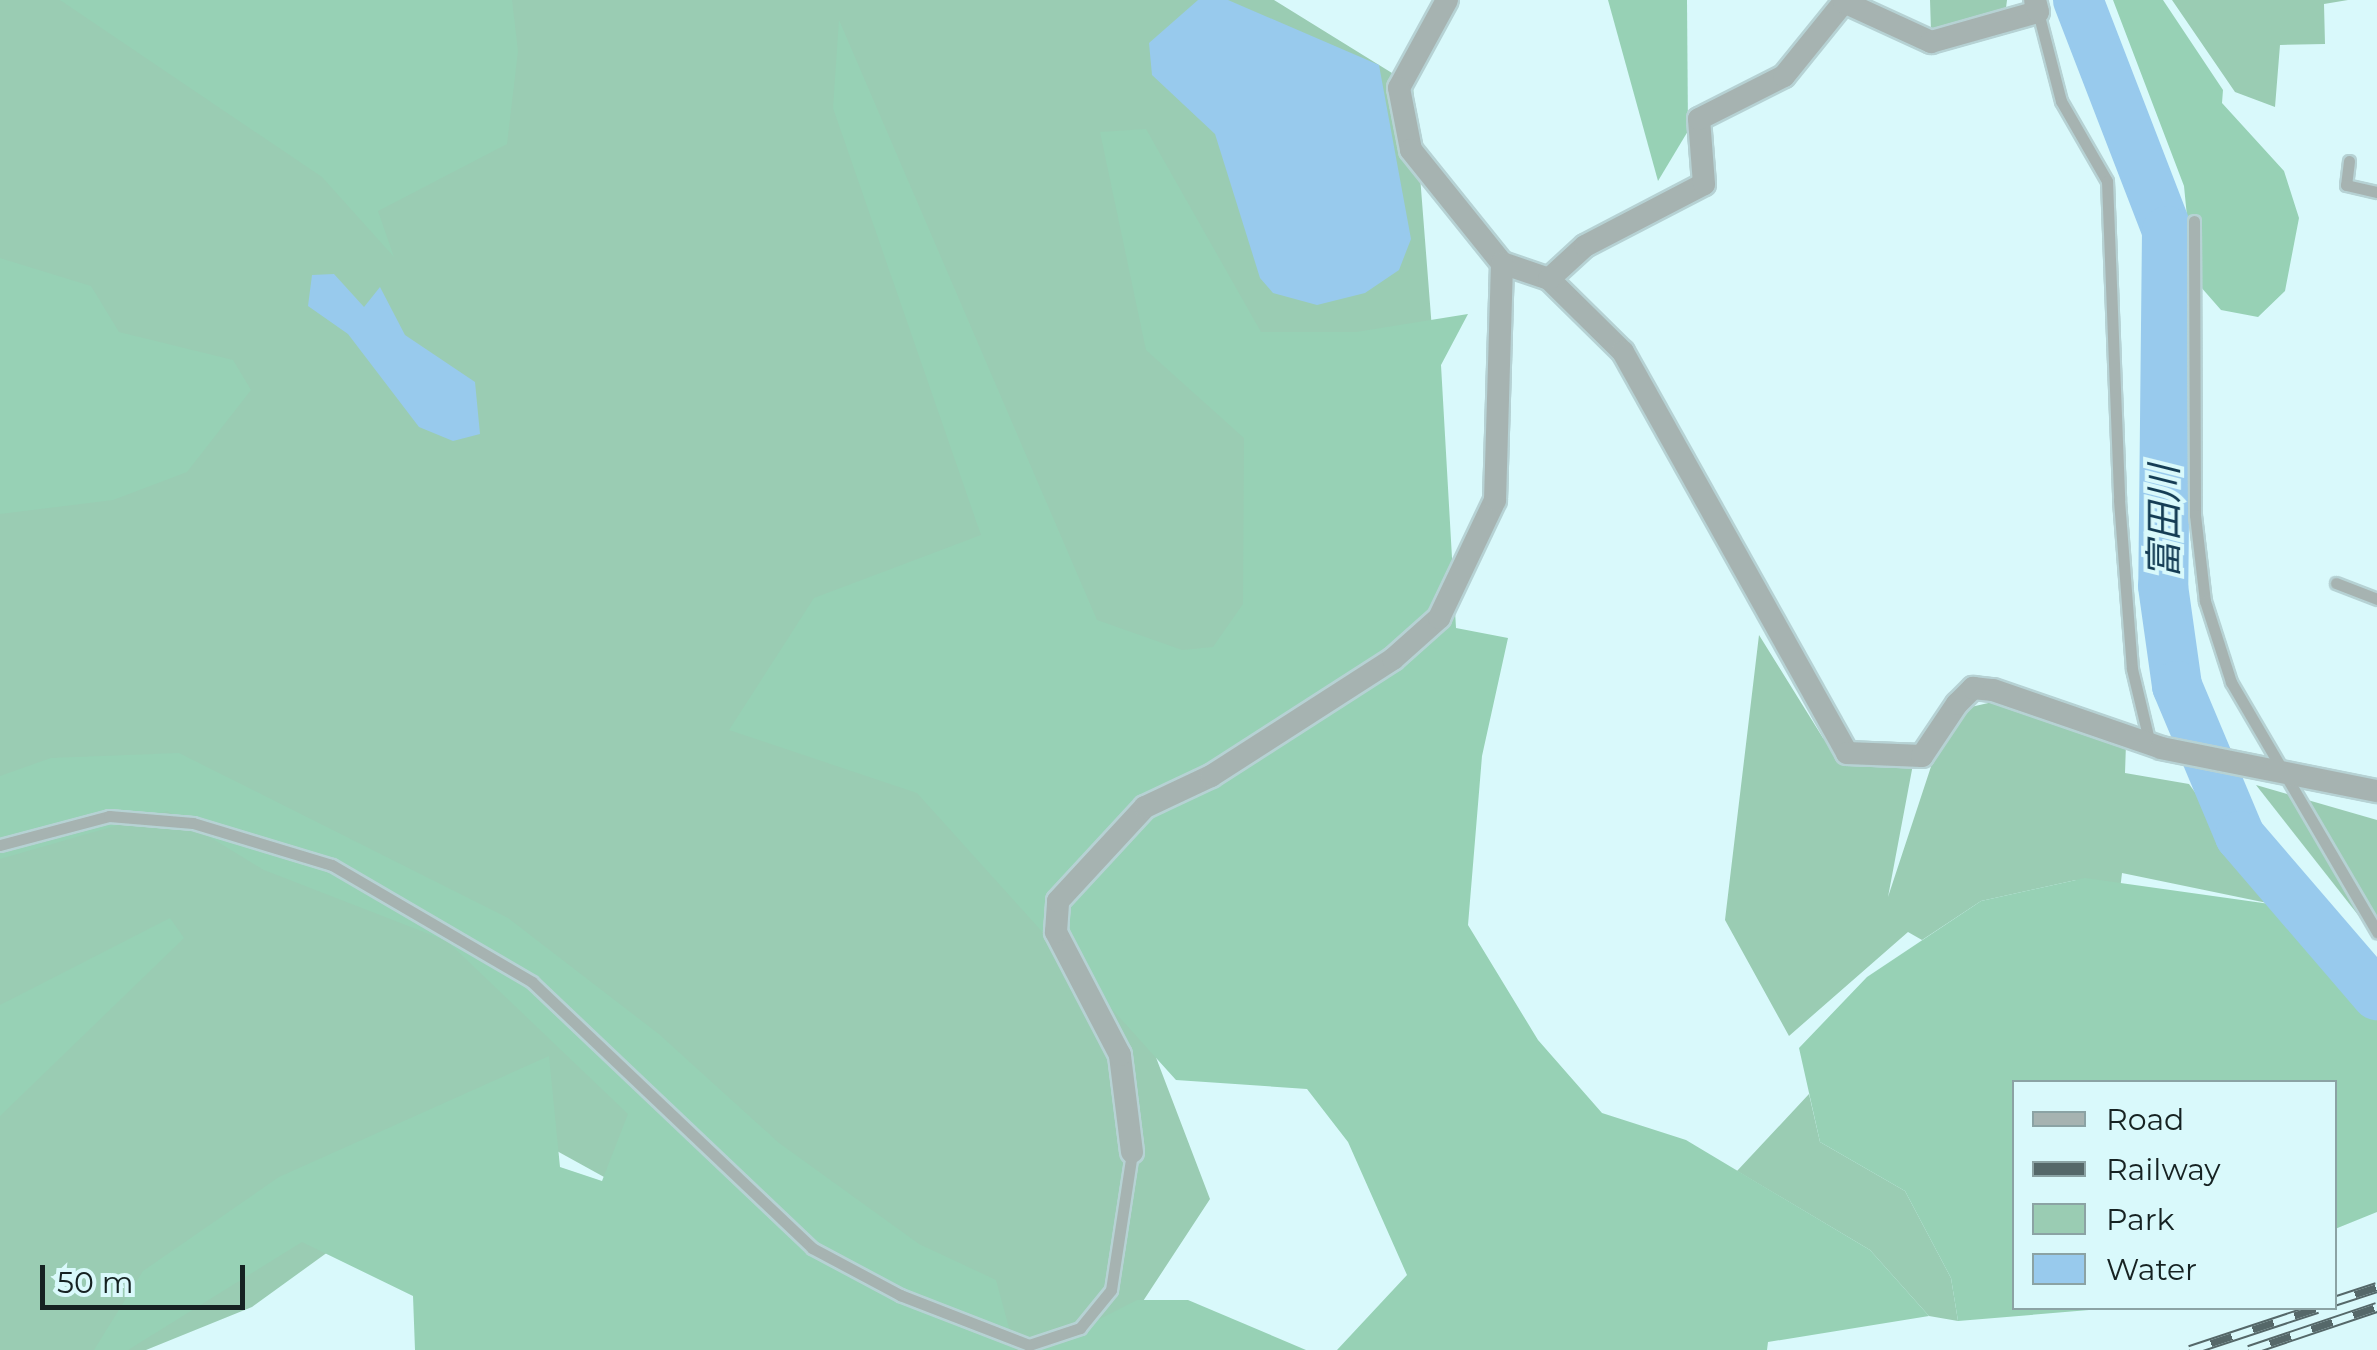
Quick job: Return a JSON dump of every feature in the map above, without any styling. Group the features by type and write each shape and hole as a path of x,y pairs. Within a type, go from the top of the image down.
{"street":[{"path":"1447,0 1399,88 1411,150 1502,263 1550,279 1623,352 1846,753 1922,756 1974,688 2155,746 2288,767 2377,791"},
{"path":"1550,279 1585,246 1704,184 1700,119 1784,76 1844,2 1932,42 2037,6"},
{"path":"1132,1152 1120,1054 1056,932 1058,901 1145,807 1211,776 1393,659 1439,618 1495,500 1502,263"}],"lane":[{"path":"2037,6 2061,101 2107,181 2118,500 2132,669 2155,746"},
{"path":"2350,161 2346,185 2377,192"},
{"path":"2194,221 2195,515 2205,601 2231,682 2288,767 2377,932"},
{"path":"2336,583 2377,599"},
{"path":"0,845 109,816 193,823 332,865 532,982 812,1248 900,1296 1029,1345 1080,1328 1111,1290 1132,1152"}],"green space":[{"path":"0,0 1274,0 1413,86 1457,650 1115,950 1210,1199 1111,1350 970,1350 854,1315 506,1123 252,1307 146,1350 0,1350"},
{"path":"60,0 512,0 518,51 507,144 378,211 394,257 322,177"},
{"path":"1608,0 1687,0 1688,131 1658,181"},
{"path":"1930,0 2007,0 2006,8 1931,31"},
{"path":"2113,0 2163,0 2223,90 2222,103 2284,171 2299,218 2285,291 2258,317 2221,310 2193,278 2184,186"},
{"path":"2172,0 2348,0 2324,4 2325,44 2280,45 2275,107 2235,92"},
{"path":"839,20 1097,620 1182,650 1213,647 1243,604 1244,438 1146,350 1100,132 1146,129 1261,332 1356,332 1468,314 1441,365 1456,628 1508,638 1482,756 1468,925 1538,1040 1602,1113 1686,1140 1870,1250 1929,1316 1768,1342 1767,1350 1337,1350 1407,1275 1348,1142 1307,1089 1176,1080 917,793 729,730 814,598 981,535 833,108"},
{"path":"0,258 91,286 119,332 233,360 251,390 187,472 113,500 0,514"},
{"path":"1759,635 1823,738 1879,759 1914,759 1888,897 1949,712 1997,701 2126,744 2125,773 2189,784 2277,905 2122,873 2120,890 2076,880 1981,901 1922,940 1908,932 1789,1036 1725,920"},
{"path":"179,753 508,918 660,1035 779,1143 919,1244 996,1280 1015,1350 415,1350 413,1296 302,1242 128,1350 94,1350 143,1271 279,1177 549,1056 560,1167 602,1181 628,1114 447,941 264,870 167,811 0,859 0,776 51,758"},
{"path":"2256,785 2377,820 2377,939"},
{"path":"2085,878 2277,905 2328,942 2377,1017 2377,1212 2337,1228 2337,1080 2012,1080 2012,1310 2089,1310 1958,1321 1951,1278 1905,1191 1820,1142 1799,1048 1867,977 1981,901"},
{"path":"170,918 184,938 0,1116 0,1005"},
{"path":"1809,1094 1820,1142 1905,1191 1951,1278 1958,1321 1929,1316 1870,1250 1737,1171"},
{"path":"1137,1300 1188,1300 1306,1350 1039,1350"}],"water":[{"path":"1198,0 1228,0 1379,65 1411,239 1399,270 1365,293 1317,305 1273,293 1260,278 1215,134 1152,75 1149,43"},
{"path":"334,274 364,307 380,287 405,335 475,382 480,434 453,441 419,427 348,334 308,306 312,275"}],"waterway":[{"name":"富田川","path":"2078,0 2167,231 2163,586 2177,686 2240,836 2377,995"}],"railway":[{"path":"2337,1300 2377,1287"},
{"path":"2249,1350 2377,1307"},
{"path":"2190,1350 2311,1310"}]}
